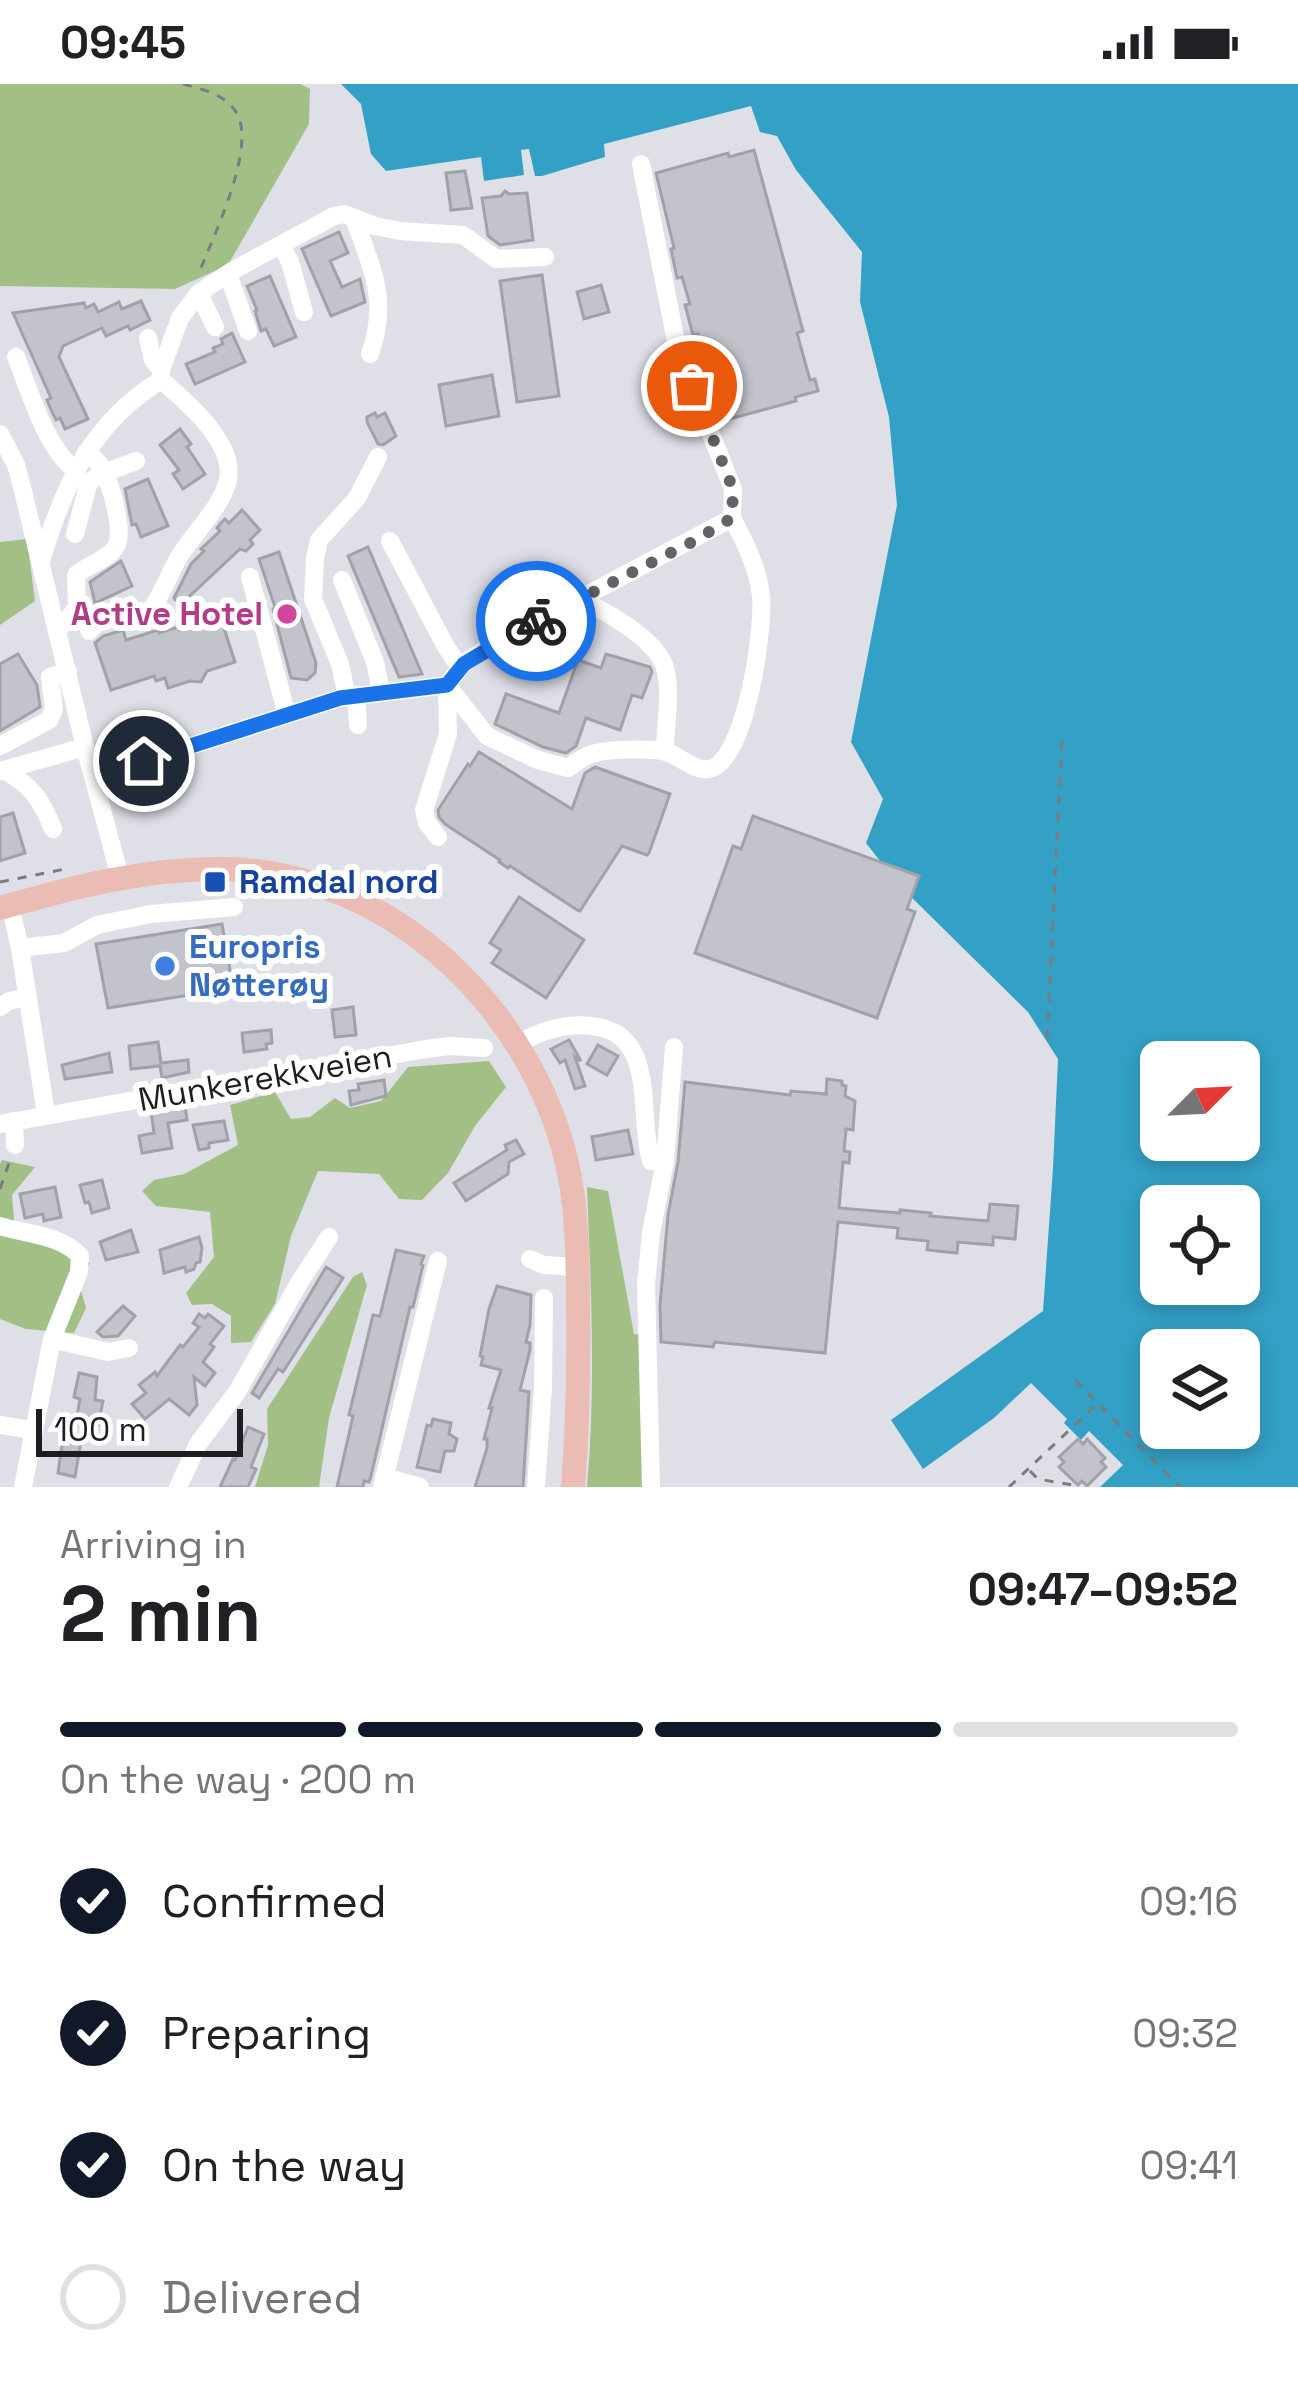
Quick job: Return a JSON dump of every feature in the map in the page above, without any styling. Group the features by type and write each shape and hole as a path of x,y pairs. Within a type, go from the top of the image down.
{"main road":[{"path":"3,898 171,870 240,869 311,884 352,900 418,938 461,974 518,1044 538,1079 563,1145 578,1267 573,1487"}],"street":[{"path":"447,685 487,736 568,768 590,754 616,751 665,752 704,770 714,768 735,743 757,668 761,597 750,551 732,518 733,489 678,352 641,164"},
{"path":"41,561 81,461 106,425 161,375 193,299 227,274 344,214 388,229 463,235 496,259 544,257"},
{"path":"354,218 377,285 380,315 370,354"},
{"path":"281,244 304,312"},
{"path":"227,274 248,331"},
{"path":"193,299 215,327"},
{"path":"89,631 98,622 150,611 228,479 230,464 203,420 161,375 148,338"},
{"path":"16,357 65,462 100,465 119,524 117,546 76,575 77,608 58,630"},
{"path":"0,434 16,465 120,877"},
{"path":"358,725 313,599 315,558 320,540 364,488 378,457"},
{"path":"75,534 89,482 136,461"},
{"path":"438,837 424,811 448,734 447,685 464,664 732,518"},
{"path":"390,541 445,645 464,664"},
{"path":"250,577 287,715"},
{"path":"341,580 375,662 381,691"},
{"path":"578,598 624,625 662,659 667,679 665,752"},
{"path":"0,746 49,720 54,709 50,677 68,670"},
{"path":"94,782 144,761 351,696 447,685"},
{"path":"1,774 85,747"},
{"path":"1,774 21,779 31,788 43,802 53,829"},
{"path":"3,898 20,948 46,1114"},
{"path":"20,948 64,943 97,926 151,914 234,907"},
{"path":"0,1007 28,997"},
{"path":"518,1044 539,1033 584,1025 606,1027 626,1040 638,1062 651,1161"},
{"path":"651,1487 646,1284 665,1161 674,1046"},
{"name":"Munkerekkveien","path":"7,1122 426,1049 484,1048"},
{"path":"7,1122 15,1145"},
{"path":"0,1226 62,1242 80,1256 79,1272 52,1339 23,1487"},
{"path":"178,1487 198,1444 237,1392 329,1237"},
{"path":"530,1259 544,1265 578,1267"},
{"path":"420,1487 383,1482 438,1261"},
{"path":"536,1487 544,1298"},
{"path":"52,1339 108,1352 129,1348"},
{"path":"0,1425 32,1430"}],"path":[{"path":"183,84 220,96 237,111 244,140 241,164 193,299"},
{"path":"1046,1038 1062,740"},
{"path":"3,898 83,866"},
{"path":"0,1190 15,1145"},
{"path":"1075,1380 1180,1487"},
{"path":"1009,1487 1098,1403"},
{"path":"1028,1469 1042,1487"},
{"path":"1038,1479 1073,1485"}],"green space":[{"path":"0,84 300,84 310,89 309,124 228,265 175,289 0,286"},
{"path":"27,539 35,601 0,625 0,542"},
{"path":"489,1061 506,1087 475,1126 448,1173 422,1200 399,1199 379,1174 318,1171 291,1236 275,1304 251,1342 231,1343 231,1316 212,1304 192,1305 186,1293 214,1257 210,1212 156,1206 142,1191 154,1180 184,1174 238,1145 230,1105 275,1092 291,1119 310,1117 335,1098 350,1108 381,1101 408,1067"},
{"path":"2,1160 35,1167 12,1195 15,1233 90,1263 79,1284 86,1308 74,1333 26,1329 0,1319"},
{"path":"587,1187 608,1191 634,1334 640,1335 643,1487 587,1487 592,1375"},
{"path":"362,1272 367,1285 329,1418 319,1487 255,1487 268,1445 267,1409 353,1277"}],"water":[{"path":"341,84 1298,84 1298,1487 1100,1487 1123,1465 1089,1431 1081,1440 1031,1383 994,1418 923,1469 891,1420 1043,1311 1058,1059 1028,1012 898,884 866,843 883,799 851,742 897,505 889,417 860,302 862,252 796,170 777,136 760,132 751,106 604,144 605,157 542,176 535,176 529,149 521,150 524,175 484,181 481,157 386,171 371,154 361,104"}],"building":[{"path":"754,150 803,331 797,333 810,380 815,379 818,391 722,421 698,334 693,335 682,277 677,278 656,173"},
{"path":"465,171 472,208 451,210 446,173"},
{"path":"505,191 527,193 533,240 500,245 488,236 482,198 501,196"},
{"path":"339,232 348,253 330,261 342,287 360,279 365,302 331,316 302,249"},
{"path":"542,275 559,396 517,402 500,281"},
{"path":"270,276 296,337 274,346 266,329 261,331 247,286"},
{"path":"601,285 609,312 584,319 577,292"},
{"path":"141,301 150,320 106,336 102,328 63,346 59,357 88,419 65,429 52,412 47,400 51,398 13,313 84,303 86,308 94,304 98,312 119,302 122,309"},
{"path":"232,333 245,362 195,384 186,364 215,352 213,348 223,344 221,339"},
{"path":"492,375 499,416 446,426 439,385"},
{"path":"375,413 377,417 385,413 396,436 383,445 367,422"},
{"path":"180,429 205,474 183,489 173,474 179,470 160,445"},
{"path":"148,479 168,526 141,537 136,524 132,525 125,489"},
{"path":"242,510 260,530 250,540 253,544 246,551 240,549 180,605 174,598 191,564 220,531 220,524 225,519 229,523"},
{"path":"368,547 422,674 399,677 348,556"},
{"path":"279,552 316,663 315,673 307,680 291,678 259,559"},
{"path":"121,561 132,586 95,603 90,582"},
{"path":"220,616 235,662 207,671 201,682 168,688 165,678 156,681 154,676 111,690 95,643 103,636 123,630 126,640"},
{"path":"18,654 37,685 40,707 0,731 0,664"},
{"path":"606,654 650,667 652,672 642,698 632,695 620,730 586,718 576,746 566,753 495,724 506,694 559,713 578,660 601,668"},
{"path":"479,752 572,809 585,773 595,767 670,794 649,853 622,846 577,910 499,862 439,817 438,810"},
{"path":"13,813 25,853 0,861 0,817"},
{"path":"753,816 919,876 907,909 915,912 877,1018 695,953 733,846 741,849"},
{"path":"519,897 584,940 546,998 492,963 501,950 490,943"},
{"name":"Europris Nøtterøy","path":"222,924 233,988 108,1008 96,944"},
{"path":"353,1007 356,1035 335,1037 332,1010"},
{"path":"271,1030 272,1043 266,1044 267,1049 244,1052 242,1033"},
{"path":"569,1040 581,1061 575,1057 585,1086 575,1089 565,1060 560,1063 551,1049"},
{"path":"158,1042 161,1063 188,1060 189,1072 162,1078 160,1066 131,1069 129,1046"},
{"path":"598,1045 618,1056 607,1075 587,1064"},
{"path":"109,1053 112,1072 65,1079 62,1065"},
{"path":"827,1079 842,1081 845,1096 855,1101 853,1130 846,1129 844,1151 850,1152 849,1163 843,1162 839,1208 988,1221 990,1204 1018,1206 1015,1239 993,1237 993,1245 958,1242 957,1253 927,1250 928,1241 897,1238 898,1228 838,1222 825,1353 715,1342 713,1347 661,1342 668,1215 685,1082 790,1095 791,1091 826,1094"},
{"path":"384,1080 386,1096 351,1105 349,1091 359,1090 358,1084"},
{"path":"185,1105 187,1120 168,1123 172,1148 142,1153 139,1136 154,1133 151,1111"},
{"path":"224,1121 228,1140 199,1150 193,1125"},
{"path":"628,1130 633,1154 596,1160 592,1137"},
{"path":"516,1140 524,1154 509,1162 508,1174 466,1201 454,1183"},
{"path":"102,1180 109,1208 92,1213 80,1185"},
{"path":"55,1187 61,1217 25,1218 20,1194"},
{"path":"131,1230 138,1252 106,1260 100,1242"},
{"path":"199,1237 200,1262 194,1269 164,1273 160,1250"},
{"path":"396,1250 424,1256 371,1476 363,1487 337,1487 373,1315 380,1316"},
{"path":"326,1267 343,1278 283,1372 278,1369 259,1398 252,1393"},
{"path":"497,1286 531,1295 526,1342 530,1350 520,1390 529,1392 523,1487 475,1487 501,1370 481,1365 480,1356"},
{"path":"123,1306 135,1316 118,1336 103,1337 97,1332"},
{"path":"199,1314 205,1318 208,1314 224,1326 203,1362 215,1373 205,1386 194,1377 197,1405 189,1415 169,1399 145,1419 132,1404 146,1393 139,1385 155,1372 157,1376 183,1347 199,1327 193,1323"},
{"path":"79,1373 97,1377 95,1400 103,1401 98,1425 76,1421"},
{"path":"433,1419 451,1423 449,1434 457,1439 454,1451 445,1451 440,1472 417,1467 427,1425"},
{"path":"248,1427 264,1434 248,1487 220,1487 235,1460"},
{"path":"63,1438 81,1441 75,1477 58,1473"},
{"path":"1078,1439 1083,1444 1087,1439 1105,1458 1101,1462 1106,1467 1087,1486 1082,1481 1078,1485 1059,1467 1064,1462 1059,1457"}],"way so far":[{"path":"536,621 732,518 733,489 692,386"}],"place":[{"name":"Active Hotel","path":"287,614"},
{"name":"Ramdal nord","path":"215,882"},
{"name":"Europris Nøtterøy","path":"165,966"}],"route":[{"path":"144,761 340,698 447,685 464,664 536,621"}]}
